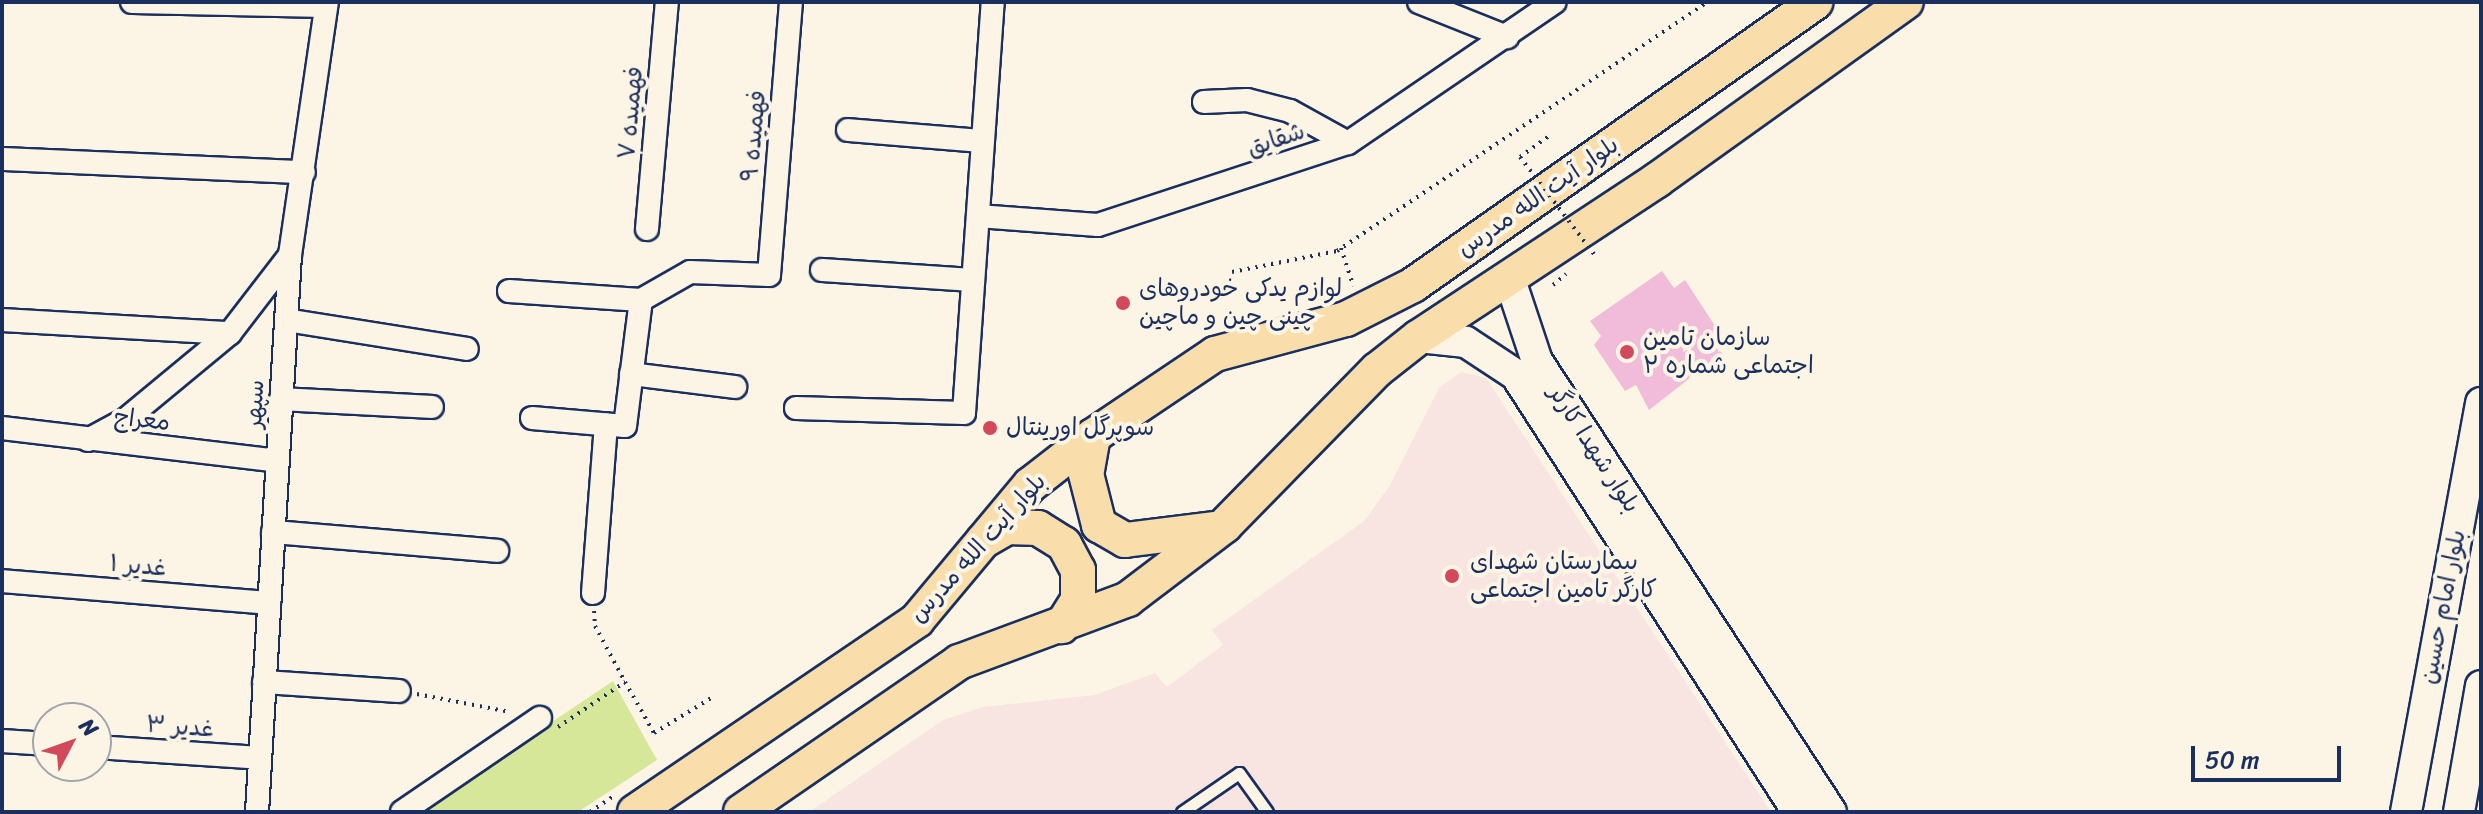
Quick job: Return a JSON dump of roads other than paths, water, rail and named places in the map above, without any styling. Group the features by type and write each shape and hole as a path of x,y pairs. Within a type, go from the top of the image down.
{"main road":[{"name":"بلوار آیت الله مدرس","path":"635,812 917,620 1030,485 1093,436 1215,354 1346,319 1413,285 1816,2"},
{"name":"بلوار آیت الله مدرس","path":"741,812 959,662 1128,599 1224,526 1377,370 1419,337 1657,180 1906,2"},
{"path":"1093,436 1086,474 1099,525 1125,540 1159,540 1224,526"},
{"path":"981,542 1007,527 1038,528 1064,544 1078,570 1078,600 1062,626"}],"street":[{"path":"132,2 326,4"},
{"name":"فهمیده ۷","path":"647,229 667,2"},
{"name":"فهمیده ۹","path":"641,300 690,272 769,275 791,2"},
{"path":"796,408 964,413 993,2"},
{"path":"1419,2 1507,37"},
{"name":"شقایق","path":"978,216 1098,225 1348,143 1555,2"},
{"name":"سپهر","path":"257,812 290,255 326,4"},
{"path":"1204,102 1247,100 1290,111 1348,143"},
{"path":"848,130 983,141"},
{"path":"2,159 304,172"},
{"path":"88,440 125,420 230,333 290,255"},
{"path":"822,270 973,280"},
{"name":"بلوار شهدا کارگر","path":"1509,277 1537,361 1831,812"},
{"path":"509,291 641,300 625,426 532,418"},
{"path":"2,320 230,333"},
{"path":"286,320 467,349"},
{"name":"بلوار شهدا کارگر","path":"1419,337 1466,342 1516,375 1798,812"},
{"path":"631,374 735,387"},
{"path":"281,399 432,407"},
{"name":"بلوار امام حسین","path":"2400,807 2481,403"},
{"path":"593,593 606,425"},
{"name":"معراج","path":"2,428 278,461"},
{"path":"273,532 497,551"},
{"name":"غدیر ۱","path":"2,581 269,603"},
{"path":"264,682 399,691"},
{"path":"2459,812 2481,686"},
{"path":"402,812 543,727"},
{"path":"2,741 32,743"},
{"name":"غدیر ۳","path":"112,748 260,758"}],"lane":[{"path":"1182,812 1239,773 1267,812"}],"place":[{"name":"لوازم یدکی خودروهای چینی چین و ماچین","path":"1123,303"},
{"name":"سازمان تامین اجتماعی شماره ۲","path":"1627,352"},
{"name":"سوپرگل اورینتال","path":"990,428"},
{"name":"بیمارستان شهدای کارگر تامین اجتماعی","path":"1452,576"}]}
